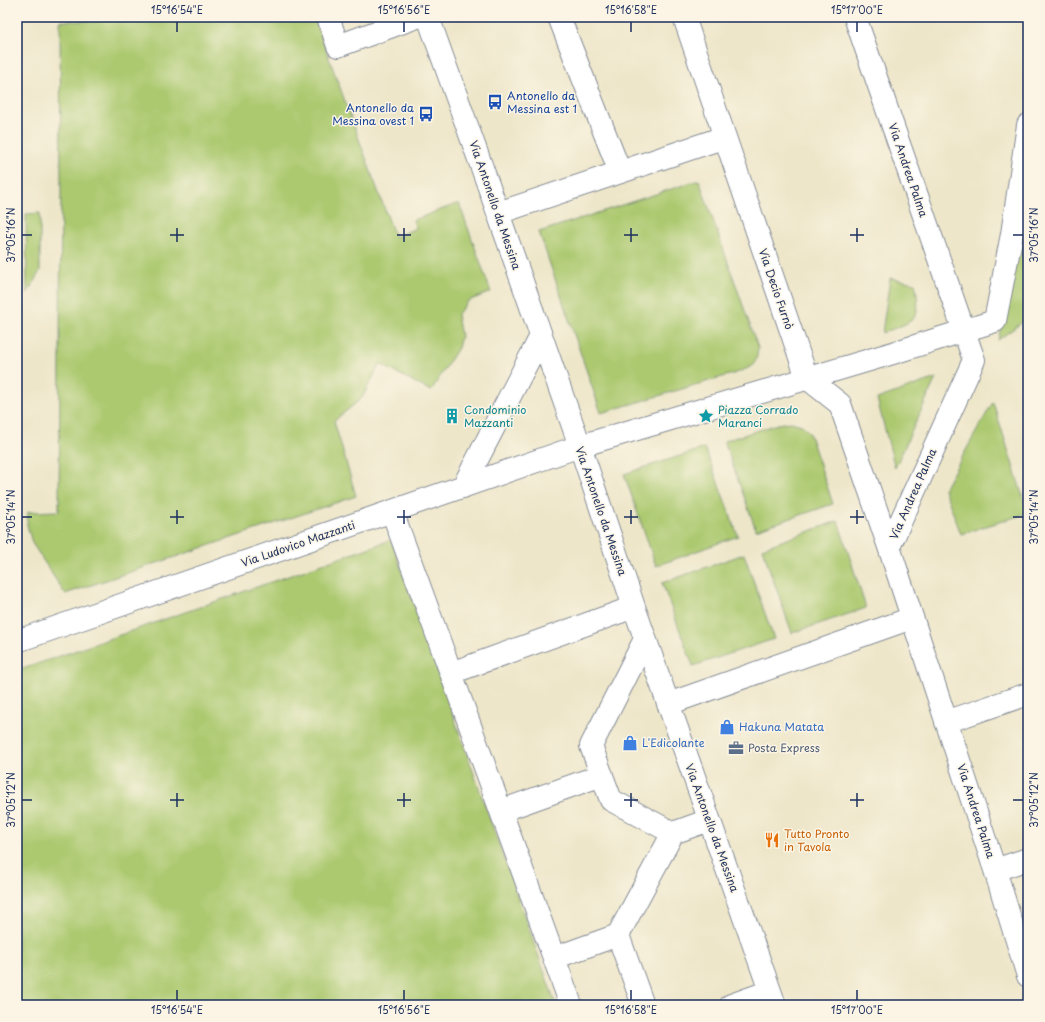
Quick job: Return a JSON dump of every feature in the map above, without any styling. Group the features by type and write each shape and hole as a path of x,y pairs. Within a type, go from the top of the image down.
{"street":[{"path":"328,17 338,46 417,17"},
{"name":"Via Antonello da Messina","path":"428,17 580,446 645,639 772,998"},
{"path":"560,17 620,172"},
{"name":"Via Decio Furnò","path":"684,17 806,378"},
{"name":"Via Andrea Palma","path":"855,17 974,360 889,547 995,870 1028,976"},
{"name":"Via Ludovico Mazzanti","path":"18,639 392,512 580,446 995,321 1012,234 1028,125"},
{"path":"498,213 725,137"},
{"path":"464,486 541,336"},
{"path":"806,378 840,404 889,547"},
{"path":"392,512 571,1005"},
{"path":"451,673 634,607"},
{"path":"668,704 912,618"},
{"path":"645,639 591,746 611,800 673,833"},
{"path":"946,722 1028,694"},
{"path":"501,811 602,775"},
{"path":"554,958 618,935 673,833 709,820"},
{"path":"995,870 1028,859"},
{"path":"618,935 644,1005"},
{"path":"731,1005 772,998"}],"green space":[{"path":"101,17 314,17 395,237 416,228 413,220 459,203 491,292 468,301 457,315 461,336 458,348 431,391 380,364 362,398 334,421 356,496 65,594 32,543 27,525 28,512 59,511 61,186 60,21 101,21"},
{"path":"699,180 758,348 755,362 750,367 736,373 601,413 539,232"},
{"path":"1028,195 1028,318 998,340"},
{"path":"40,213 40,271 27,294 26,214"},
{"path":"890,278 915,283 918,306 917,313 914,318 902,326 882,333"},
{"path":"936,378 895,468 877,399"},
{"path":"993,402 1028,513 961,534 944,489"},
{"path":"791,422 802,425 809,432 833,504 756,530 724,441 778,424"},
{"path":"705,448 738,536 656,566 624,474"},
{"path":"838,521 866,608 792,633 762,548"},
{"path":"391,540 556,1005 17,1005 17,671"},
{"path":"744,554 774,639 693,666 662,583"}],"place":[{"name":"Antonello da Messina est 1","path":"495,102"},
{"name":"Antonello da Messina ovest 1","path":"426,114"},
{"name":"Condominio Mazzanti","path":"452,416"},
{"name":"Piazza Corrado Maranci","path":"706,416"},
{"name":"Hakuna Matata","path":"727,727"},
{"name":"L'Edicolante","path":"630,743"},
{"name":"Posta Express","path":"736,748"},
{"name":"Tutto Pronto in Tavola","path":"772,840"}]}
